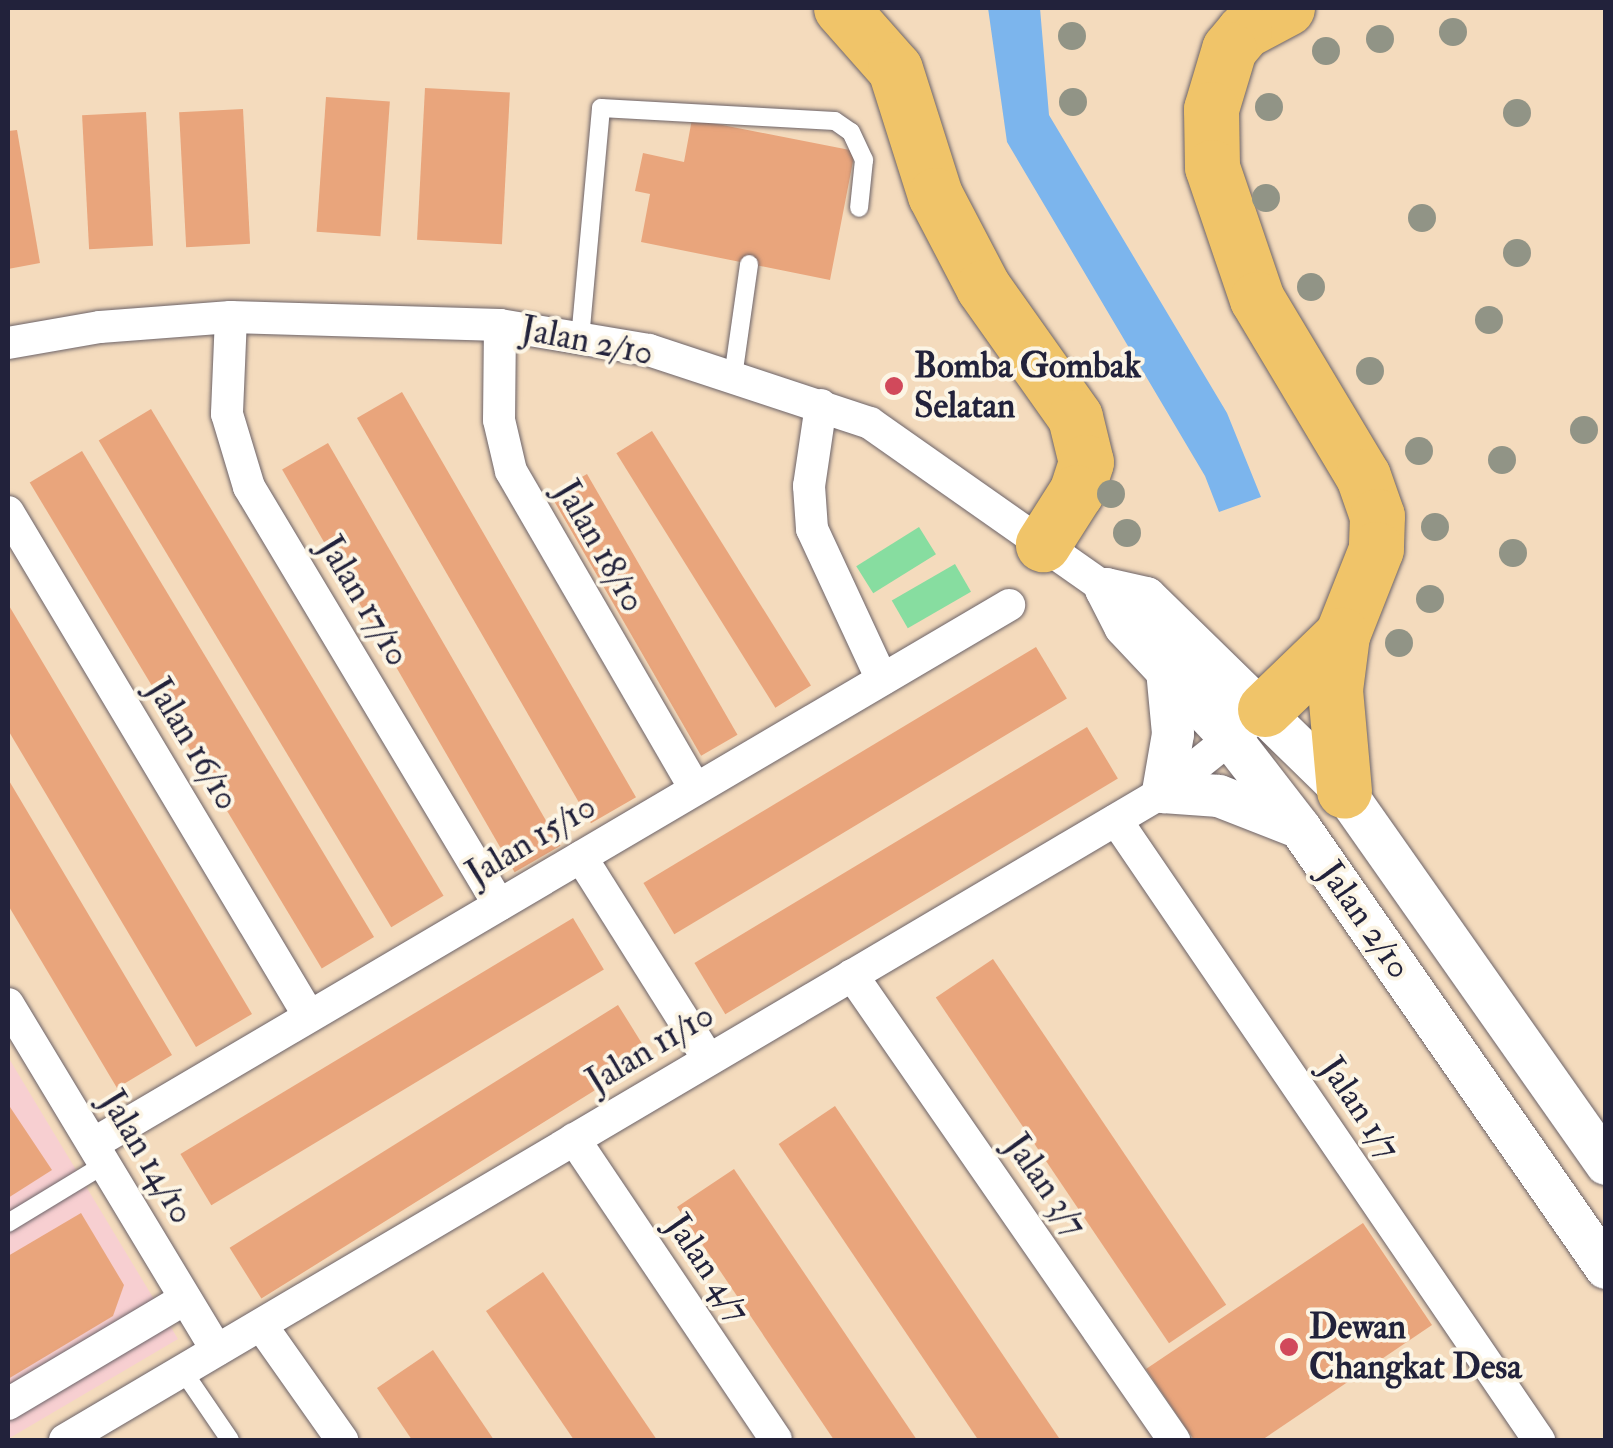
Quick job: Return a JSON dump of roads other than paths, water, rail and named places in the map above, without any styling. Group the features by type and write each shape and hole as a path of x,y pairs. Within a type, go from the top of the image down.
{"highway":[{"path":"842,8 896,69 935,195 984,287 1075,417 1086,462 1076,492 1042,544"},
{"path":"1288,8 1244,31 1230,49 1211,109 1212,167 1256,300 1363,476 1377,516 1376,549 1342,636 1335,690 1344,791"},
{"path":"1249,724 1342,636"}],"street":[{"name":"Jalan 2/10","path":"8,343 100,326 231,317 500,325 649,350 870,424 1106,588 1146,598 1249,724 1300,828 1606,1268"},
{"name":"Jalan 17/10","path":"231,317 227,414 249,487 499,906"},
{"name":"Jalan 18/10","path":"500,325 498,420 511,471 694,789"},
{"path":"822,405 809,486 812,529 882,680"},
{"name":"Jalan 16/10","path":"8,512 309,1016"},
{"name":"Jalan 2/10","path":"1106,588 1125,626 1168,670 1344,791 1606,1164"},
{"name":"Jalan 15/10","path":"99,1154 309,1016 1010,604"},
{"path":"1168,670 1173,734 1164,792 1219,796 1300,828"},
{"name":"Jalan 11/10","path":"64,1440 1164,792 1249,724"},
{"name":"Jalan 1/7","path":"1116,820 1539,1440"},
{"path":"581,857 708,1059"},
{"name":"Jalan 3/7","path":"852,975 1174,1440"},
{"name":"Jalan 14/10","path":"9,1008 217,1350"},
{"name":"Jalan 4/7","path":"574,1140 776,1440"},
{"path":"8,1404 185,1299"},
{"path":"261,1325 342,1440"}],"lane":[{"path":"580,339 601,108 835,121 851,132 864,160 859,208"},
{"path":"768,134 771,115"},
{"path":"733,378 749,264"},
{"path":"8,1223 99,1154"},
{"path":"182,1371 230,1440"}],"water":[{"path":"988,8 1040,8 1049,115 1227,413 1261,497 1219,512 1205,476 1007,142"}],"place":[{"name":"Bomba Gombak Selatan","path":"894,386"},
{"name":"Dewan Changkat Desa","path":"1289,1347"}]}
